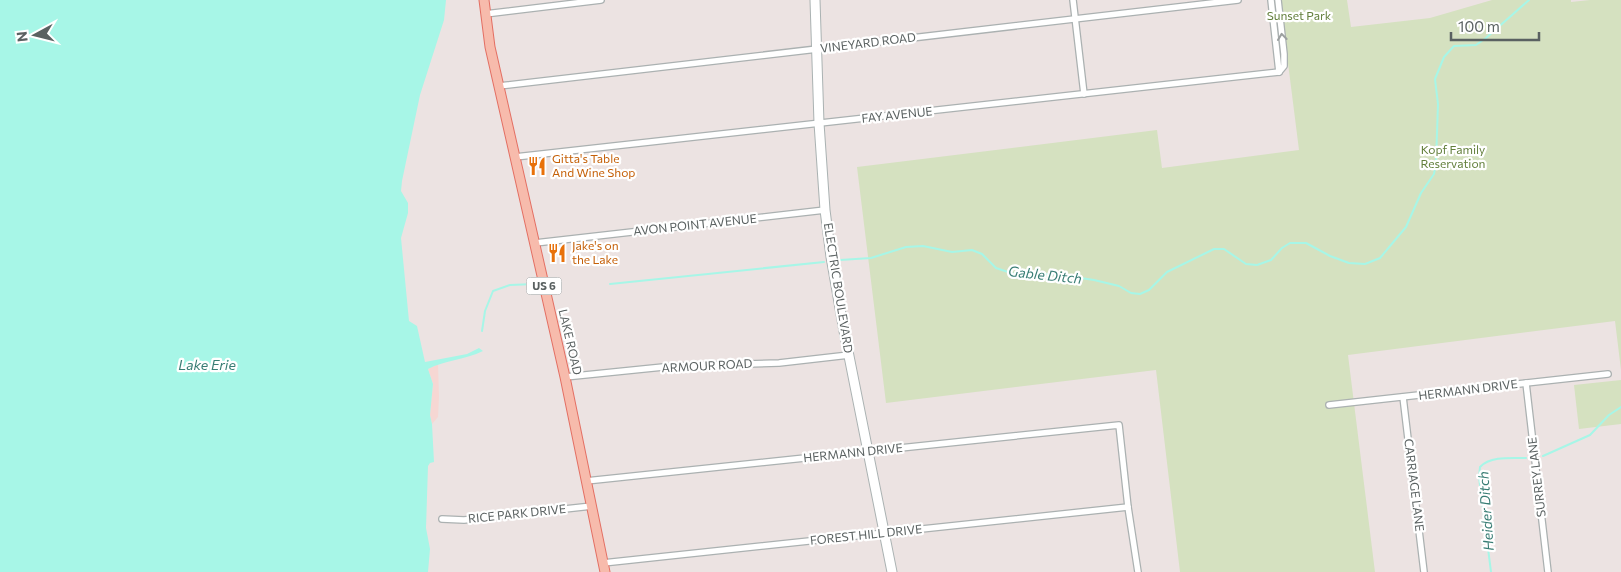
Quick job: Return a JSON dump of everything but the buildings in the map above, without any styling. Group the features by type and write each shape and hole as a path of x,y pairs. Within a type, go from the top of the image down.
{"main road":[{"name":"LAKE ROAD","path":"484,0 499,86 565,378 604,567"}],"street":[{"path":"485,14 601,0"},
{"name":"ELECTRIC BOULEVARD","path":"815,0 819,123 825,210 831,257 848,355 892,572"},
{"path":"1073,0 1084,94"},
{"name":"VINEYARD ROAD","path":"499,86 1238,0"},
{"path":"1271,0 1279,72"},
{"path":"1278,0 1284,54 1284,66 1279,72"},
{"name":"FAY AVENUE","path":"515,157 1279,72"},
{"name":"AVON POINT AVENUE","path":"535,243 825,210"},
{"name":"ARMOUR ROAD","path":"565,378 674,366 779,363 848,355"},
{"name":"HERMANN DRIVE","path":"1328,405 1608,374"},
{"name":"SURREY LANE","path":"1526,383 1548,572"},
{"name":"CARRIAGE LANE","path":"1403,397 1424,572"},
{"name":"HERMANN DRIVE","path":"586,481 1119,425 1128,507"},
{"name":"RICE PARK DRIVE","path":"442,519 464,520 592,506"},
{"path":"1128,507 1138,572"},
{"name":"FOREST HILL DRIVE","path":"604,567 884,533 1128,507"}],"green space":[{"name":"Kopf Family Reservation","path":"1280,0 1347,0 1351,27 1430,18 1492,0 1571,0 1571,2 1621,0 1621,370 1615,321 1348,355 1375,572 1180,572 1156,370 886,403 857,167 1157,130 1162,168 1299,150"},
{"path":"1621,380 1621,424 1579,429 1574,385"}],"sand":[{"path":"438,364 438,417 432,424 430,415 433,384 428,369"}],"water":[{"name":"Lake Erie","path":"0,0 446,0 444,20 420,95 402,181 401,191 408,203 408,213 401,238 409,321 417,326 425,362 467,354 479,348 483,351 428,369 433,384 430,415 434,462 428,466 426,528 430,549 428,572 0,572"}],"waterway":[{"name":"Gable Ditch","path":"840,260 871,258 906,247 923,246 952,252 972,250 982,254 996,268 1017,275 1054,274 1094,280 1119,286 1131,293 1140,294 1149,290 1167,272 1214,249 1224,249 1246,264 1257,265 1271,260 1282,248 1290,243 1306,243 1330,256 1349,263 1365,264 1380,258 1406,227 1421,193 1434,174 1438,104 1435,79 1444,57 1454,46 1476,45 1529,0"},
{"name":"Gable Ditch","path":"610,284 824,262"},
{"name":"Gable Ditch","path":"482,331 485,311 493,291 510,285 535,284"},
{"name":"Heider Ditch","path":"1543,456 1590,435 1609,415 1621,407"},
{"name":"Heider Ditch","path":"1491,572 1479,477 1480,467 1484,463 1495,459 1526,458"}],"place":[{"name":"Gitta's Table And Wine Shop","path":"537,166"},
{"name":"Jake's on the Lake","path":"557,253"}],"park label":[{"name":"Sunset Park","path":"1299,16"}]}
